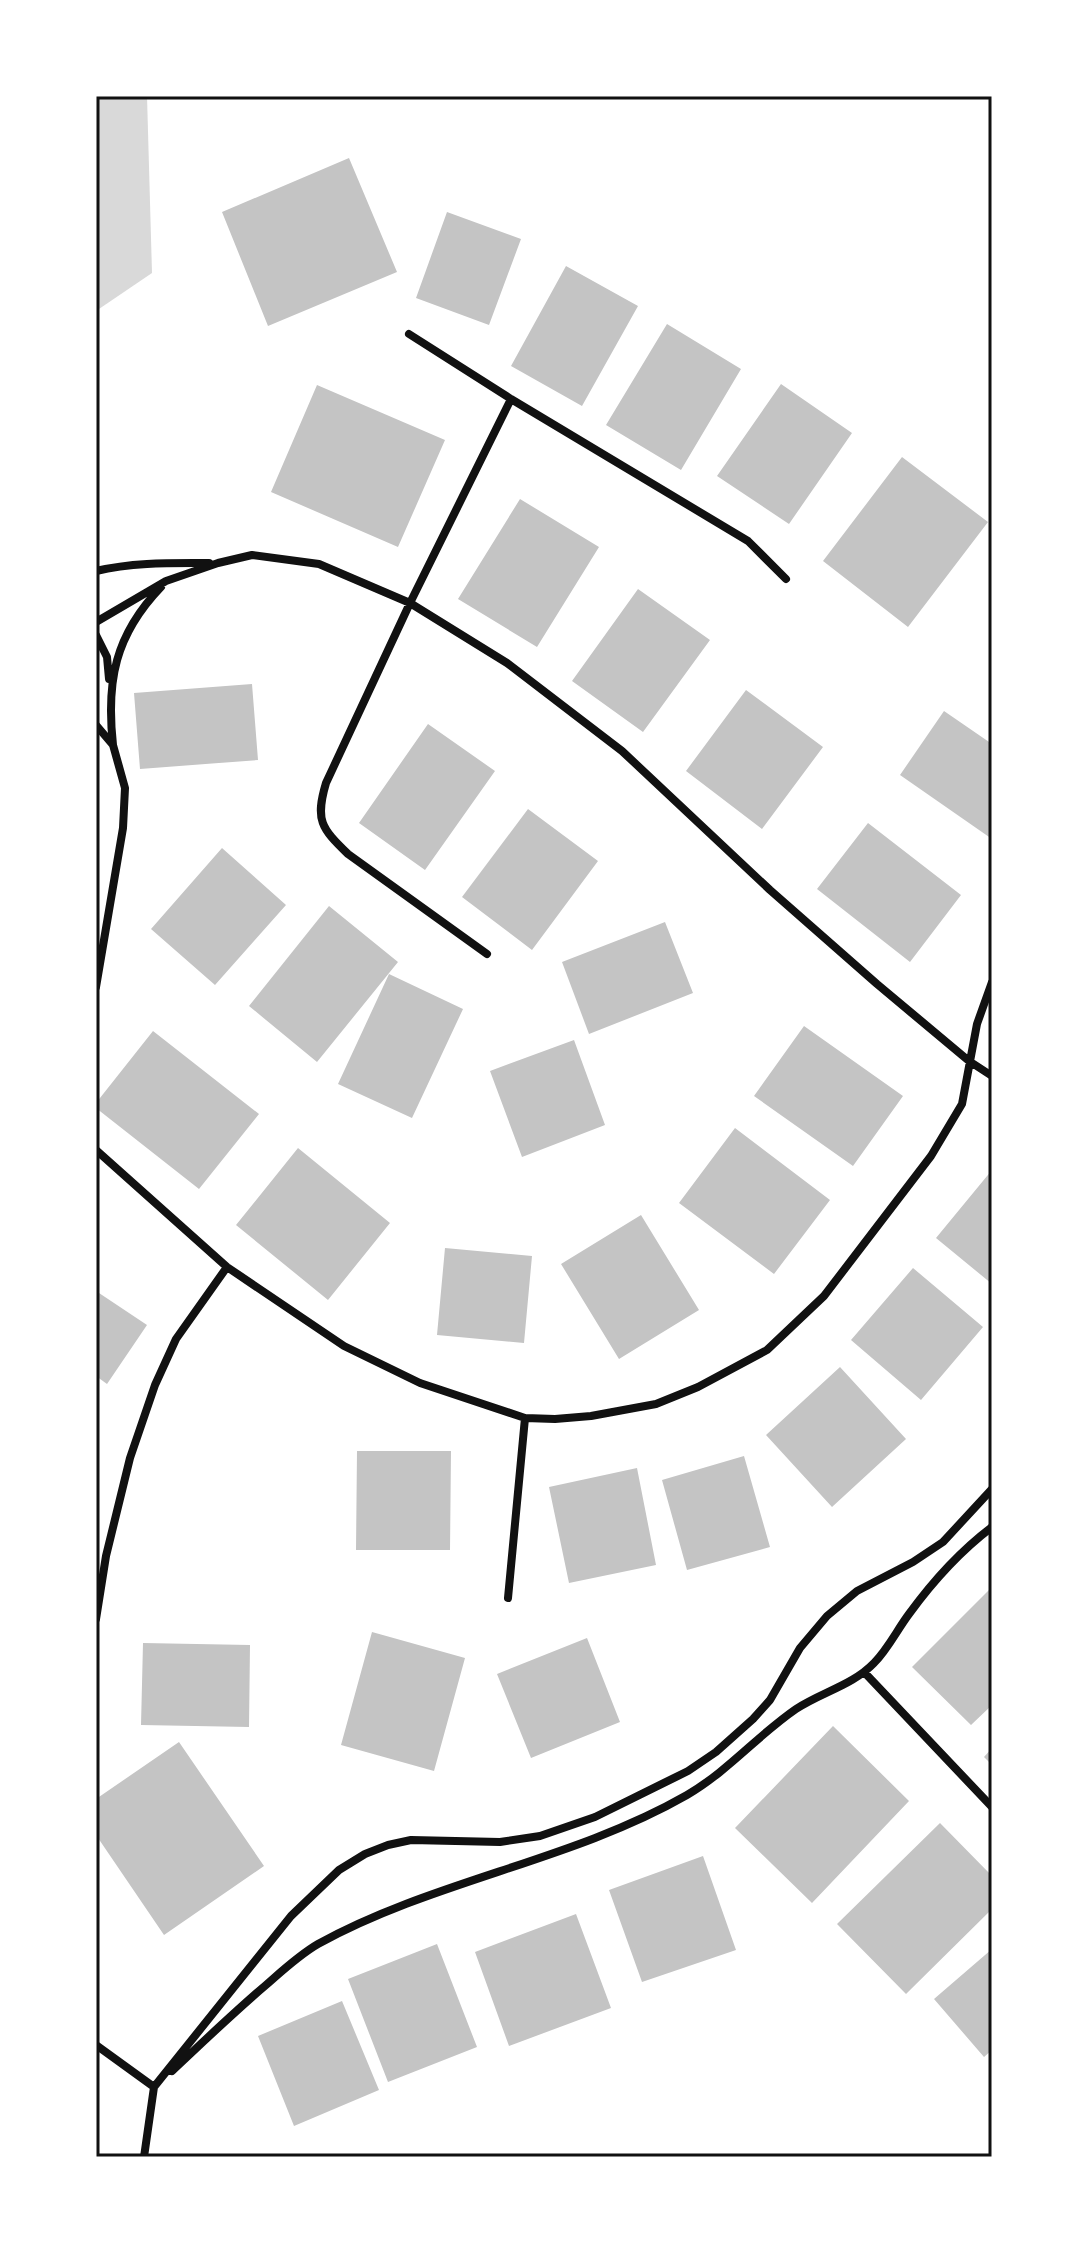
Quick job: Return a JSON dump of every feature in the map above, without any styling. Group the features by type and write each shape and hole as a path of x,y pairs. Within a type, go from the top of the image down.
{"street":[{"path":"409,334 748,541 786,579"},
{"path":"487,954 348,854 321,822 319,806 326,783 410,603 511,399"},
{"path":"96,622 166,581 252,555 319,564 410,603 507,663 622,751 770,890 969,1061 992,1076"},
{"path":"96,571 171,563 218,563"},
{"path":"96,987 123,828 125,788 113,745 109,710 111,688 124,638 146,603 166,581"},
{"path":"96,635 107,657 111,688"},
{"path":"96,725 113,745"},
{"path":"96,1150 227,1267 344,1346 420,1383 525,1418 591,1416 656,1404 698,1387 767,1350 824,1296 931,1156 962,1104 977,1024 992,982"},
{"path":"96,1619 106,1556 130,1458 155,1385 176,1339 227,1267"},
{"path":"508,1598 525,1418"},
{"path":"144,2157 154,2087 291,1916 339,1870 365,1854 411,1840 500,1842 549,1833 595,1817 688,1771 716,1752 753,1719 770,1700 800,1648 834,1609 857,1591 913,1562 943,1542 992,1489"},
{"path":"154,2087 254,1995 315,1946 364,1921 587,1839 658,1809 715,1777 803,1704 849,1683 864,1672 884,1651 923,1594 954,1558 992,1527"},
{"path":"864,1672 992,1807"},
{"path":"96,2045 154,2087"}],"shaded area":[{"path":"96,96 147,96 152,273 96,311"}],"building":[{"path":"349,158 397,272 268,326 222,212"},
{"path":"447,212 521,239 489,325 416,298"},
{"path":"566,266 638,306 582,406 511,366"},
{"path":"667,324 741,369 681,470 606,425"},
{"path":"781,384 852,433 789,524 717,476"},
{"path":"317,385 445,440 398,547 271,492"},
{"path":"902,457 988,522 908,627 823,561"},
{"path":"520,499 599,547 537,647 458,599"},
{"path":"638,589 710,640 643,732 572,681"},
{"path":"252,684 258,760 140,769 134,693"},
{"path":"746,690 823,747 762,829 686,771"},
{"path":"944,711 992,744 992,839 900,775"},
{"path":"428,724 495,771 425,870 359,823"},
{"path":"528,809 598,861 532,950 462,897"},
{"path":"868,823 961,895 910,962 817,889"},
{"path":"222,848 286,905 215,985 151,929"},
{"path":"329,906 398,962 317,1062 249,1006"},
{"path":"665,922 693,993 589,1034 562,962"},
{"path":"389,974 463,1009 412,1118 338,1084"},
{"path":"804,1026 903,1096 853,1166 754,1096"},
{"path":"153,1031 259,1114 199,1189 96,1108 96,1103"},
{"path":"574,1040 605,1125 522,1157 490,1071"},
{"path":"735,1128 830,1200 774,1274 679,1203"},
{"path":"298,1148 390,1223 328,1300 236,1225"},
{"path":"992,1170 992,1284 936,1238"},
{"path":"641,1215 699,1310 619,1359 561,1264"},
{"path":"445,1248 532,1256 524,1343 437,1335"},
{"path":"913,1268 983,1327 921,1400 851,1340"},
{"path":"96,1291 147,1325 107,1384 96,1376"},
{"path":"840,1367 906,1439 832,1507 766,1435"},
{"path":"357,1451 451,1451 450,1550 356,1550"},
{"path":"744,1456 770,1547 687,1570 662,1480"},
{"path":"637,1468 656,1565 569,1583 549,1487"},
{"path":"992,1587 992,1705 971,1725 912,1667"},
{"path":"372,1632 465,1658 434,1771 341,1745"},
{"path":"587,1638 620,1722 531,1758 497,1674"},
{"path":"143,1643 250,1645 249,1727 141,1725"},
{"path":"833,1726 909,1801 812,1903 735,1828"},
{"path":"179,1742 264,1866 164,1935 96,1835 96,1799"},
{"path":"992,1748 992,1765 984,1757"},
{"path":"940,1823 992,1876 992,1909 906,1994 837,1924"},
{"path":"703,1856 736,1950 642,1982 609,1890"},
{"path":"576,1914 611,2008 509,2046 475,1952"},
{"path":"437,1944 477,2047 388,2082 348,1979"},
{"path":"992,1949 992,2050 984,2057 934,1999"},
{"path":"342,2001 379,2090 294,2126 258,2036"}]}
